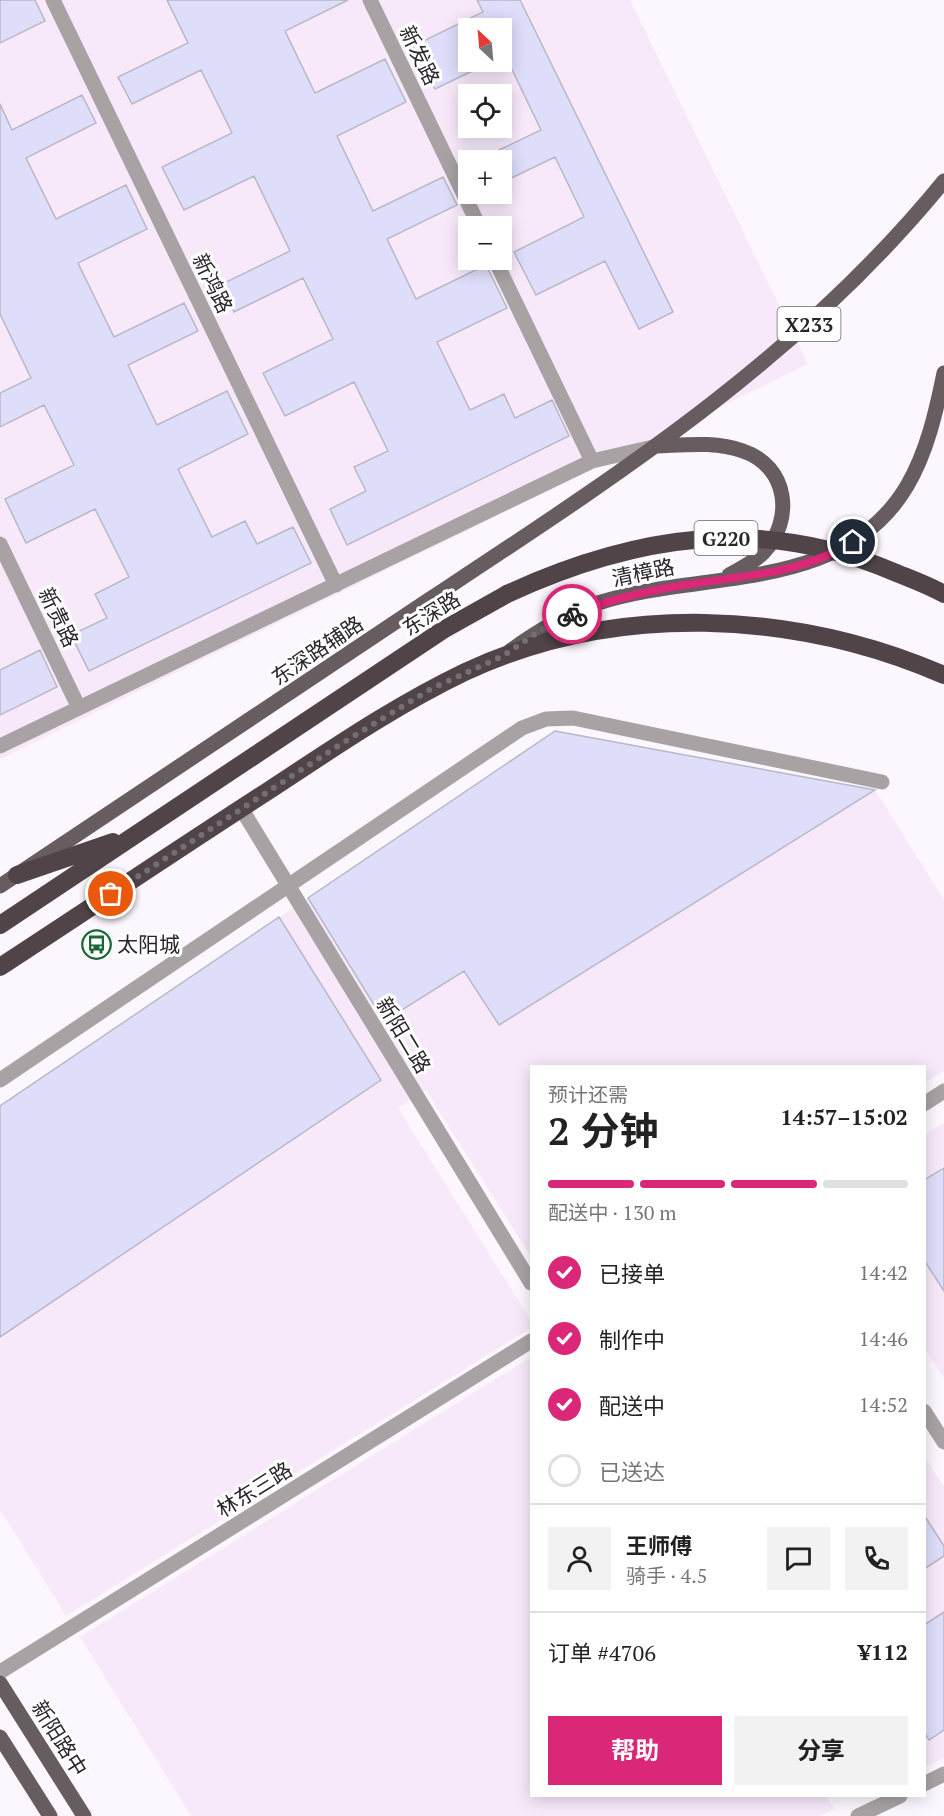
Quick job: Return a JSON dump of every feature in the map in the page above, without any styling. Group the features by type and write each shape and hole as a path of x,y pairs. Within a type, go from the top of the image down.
{"highway":[{"name":"东深路","path":"0,925 443,630 507,594 558,570 638,547 739,536 795,542 854,555 944,594"},
{"path":"0,967 241,808 431,689 503,656 581,633 609,628 705,623 749,625 832,638 910,660 944,675"},
{"path":"17,875 137,833"}],"main road":[{"name":"X233","path":"656,446 723,398 792,340 841,294 944,181"},
{"name":"清樟路","path":"503,656 541,630 599,603 637,594 769,574 799,567 844,547 876,525 893,506 918,464 930,433 944,374"},
{"path":"656,446 709,444 730,447 760,460 779,483 784,498 783,516 776,536 763,553 721,580"},
{"name":"东深路辅路","path":"0,886 580,501 656,446"},
{"name":"新阳路中","path":"0,1683 84,1816"},
{"path":"0,1737 50,1816"}],"street":[{"name":"新鸿路","path":"53,0 336,585"},
{"name":"新发路","path":"370,0 474,216"},
{"path":"500,270 592,461"},
{"path":"0,746 592,461 656,446"},
{"name":"新贵路","path":"0,544 80,708"},
{"path":"0,1080 522,728 546,719 573,718 882,782"},
{"name":"新阳二路","path":"241,808 530,1282"},
{"path":"926,1103 944,1091"},
{"name":"林东三路","path":"0,1672 530,1342"},
{"path":"926,1414 944,1442"},
{"path":"926,1783 944,1774"},
{"path":"858,1816 898,1797"}],"shaded area":[{"path":"0,0 630,0 808,364 0,759"},
{"path":"555,731 875,790 944,900 944,1071 926,1082 926,1065 530,1065 530,1255 426,1090 398,1108 530,1319 530,1329 66,1616 0,1509 0,1106"},
{"path":"944,1123 944,1378 926,1350 926,1134"},
{"path":"530,1358 530,1797 827,1797 835,1809 820,1816 191,1816 80,1637"},
{"path":"926,1459 944,1487 944,1758 926,1766"}],"building":[{"path":"0,0 35,0 45,21 0,43"},
{"path":"167,0 348,0 285,31 315,93 385,59 406,102 337,136 373,211 443,177 457,205 387,239 416,299 476,270 488,270 507,308 437,342 470,410 504,394 515,418 552,400 569,436 347,545 330,509 366,491 354,467 388,451 354,382 285,416 263,373 333,339 303,278 234,312 220,285 290,251 254,176 184,210 162,167 232,133 201,70 132,104 118,77 188,43"},
{"path":"477,0 520,0 673,312 639,329 605,261 536,295 514,252 584,217 555,157 512,178 512,150 499,150 541,130 512,70 512,18 471,18 483,12"},
{"path":"458,24 458,72 470,72 435,89 413,46"},
{"path":"82,95 96,123 26,158 56,219 126,185 147,229 78,263 114,337 184,303 198,331 128,365 157,425 227,391 248,434 178,469 212,537 245,521 257,544 293,527 311,563 89,671 71,635 107,618 95,594 129,577 95,509 26,543 5,499 74,465 44,405 0,427 0,393 31,378 0,314 0,104 12,130"},
{"path":"40,650 57,687 0,715 0,670"},
{"path":"555,731 875,790 499,1025 464,971 384,1021 308,898"},
{"path":"279,917 381,1080 0,1337 0,1106"},
{"path":"944,1168 944,1291 926,1263 926,1179"},
{"path":"926,1518 944,1546 944,1556 926,1568"},
{"path":"944,1612 944,1730 929,1740 926,1735 926,1624"}],"way so far":[{"path":"111,894 344,742 431,689 503,656 541,630 572,614"}],"place":[{"name":"太阳城","path":"96,944"}],"route":[{"path":"572,614 599,603 637,594 769,574 799,567 853,542"}]}
